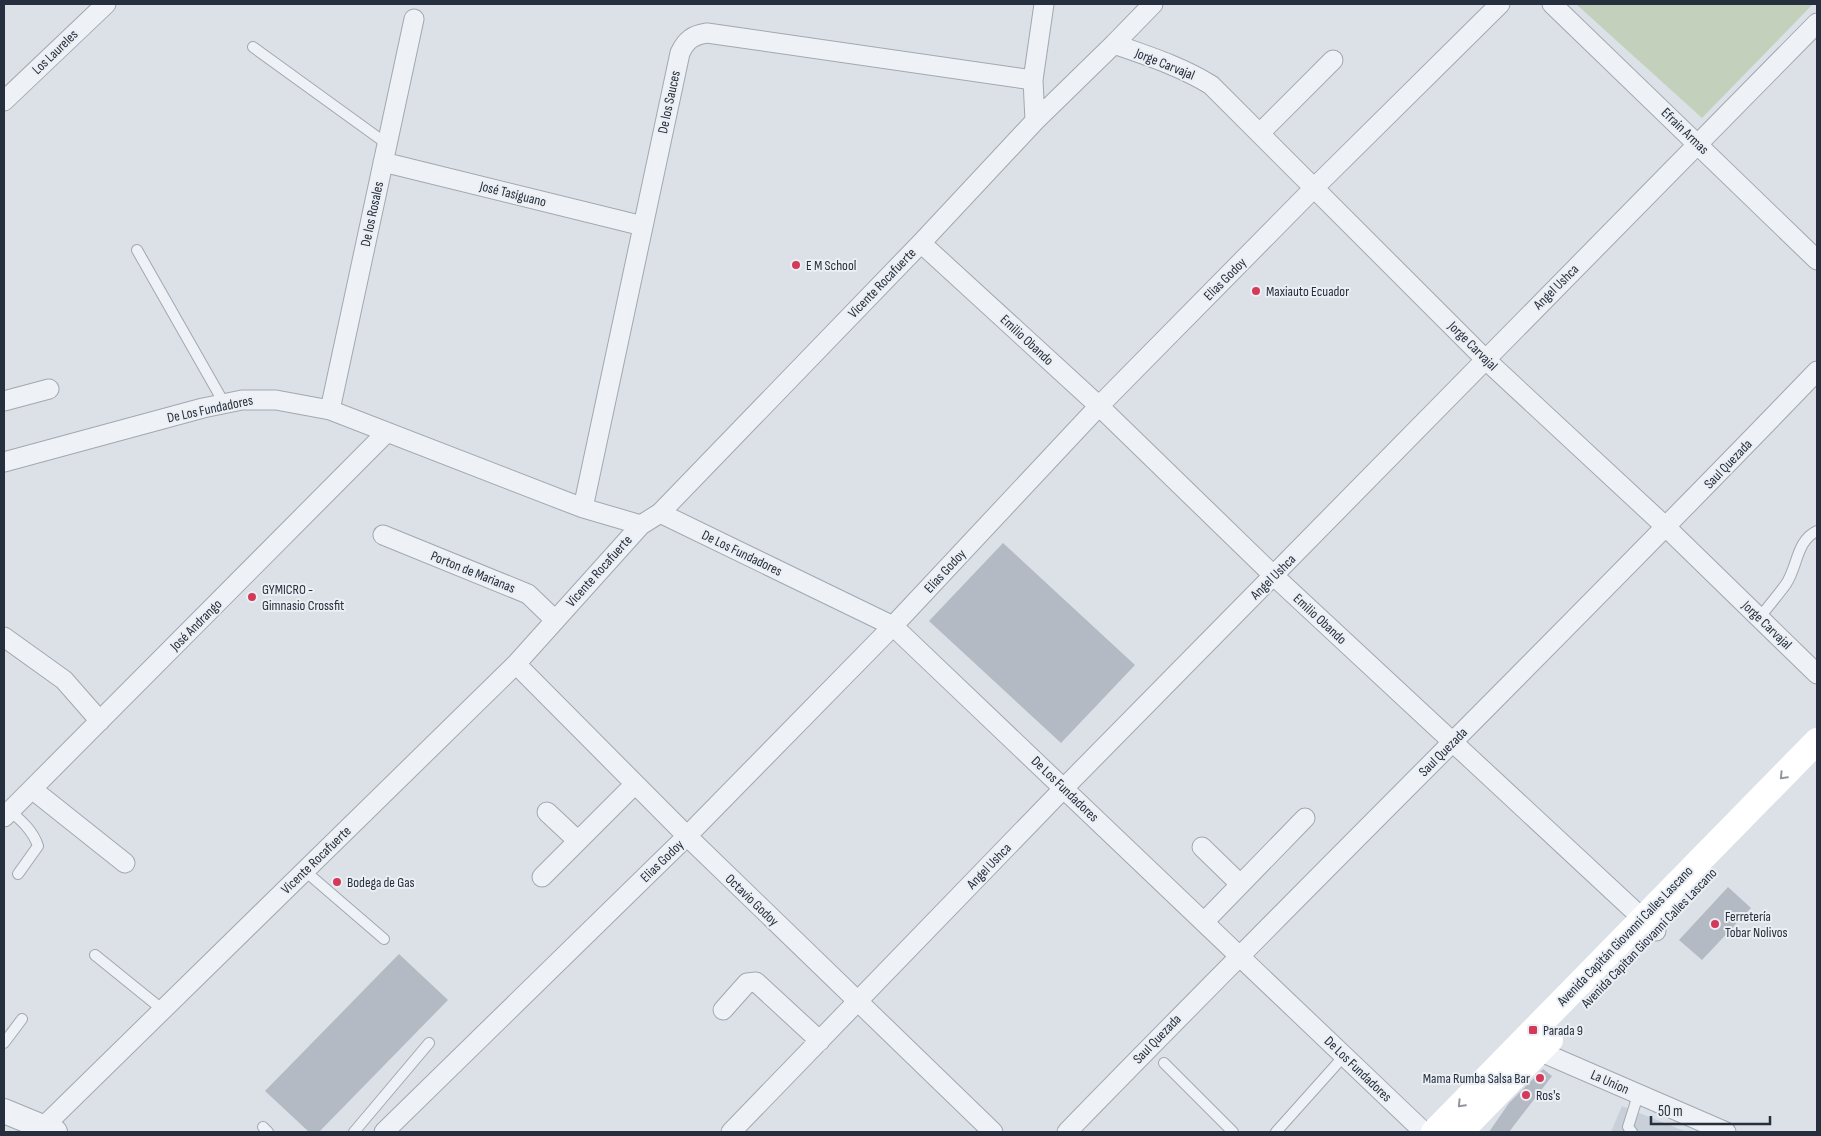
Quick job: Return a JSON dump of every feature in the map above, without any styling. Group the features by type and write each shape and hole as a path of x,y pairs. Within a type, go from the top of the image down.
{"main road":[{"name":"Avenida Capitán Giovanni Calles Lascano","path":"1649,925 1817,741"},
{"name":"Avenida Capitan Giovanni Calles Lascano","path":"1460,1132 1532,1045 1649,925 1817,766"},
{"path":"1434,1132 1532,1045"}],"street":[{"name":"Los Laureles","path":"4,101 106,4"},
{"path":"1035,121 1032,80 1044,4"},
{"name":"Vicente Rocafuerte","path":"45,1131 162,1010 516,664 641,525 660,513 921,243 1035,121 1153,4"},
{"name":"Elias Godoy","path":"384,1132 687,836 893,626 1099,406 1314,188 1500,4"},
{"name":"Efrain Armas","path":"1552,4 1817,260"},
{"name":"De los Rosales","path":"330,410 414,19"},
{"name":"Angel Ushca","path":"731,1132 1064,788 1817,23"},
{"name":"De los Sauces","path":"583,508 680,53 684,45 698,34 707,33 1032,80"},
{"name":"Jorge Carvajal","path":"1114,44 1192,73 1211,85 1485,359 1667,528 1817,674"},
{"path":"1260,134 1333,60"},
{"name":"José Tasiguano","path":"385,153 643,226"},
{"name":"Emilio Obando","path":"921,243 1099,406 1274,576 1649,925"},
{"name":"Saul Quezada","path":"1067,1132 1239,955 1667,528 1817,371"},
{"path":"4,401 49,389"},
{"name":"De Los Fundadores","path":"4,462 224,403 242,400 276,400 330,410 583,508 641,525"},
{"name":"José Andrango","path":"7,814 387,432"},
{"name":"De Los Fundadores","path":"660,513 893,626 1424,1132"},
{"name":"Porton de Marianas","path":"383,535 528,594 555,620"},
{"path":"4,637 64,680 100,721"},
{"name":"Octavio Godoy","path":"516,664 687,836 992,1132"},
{"path":"542,877 635,784"},
{"path":"32,789 125,863"},
{"path":"548,812 578,841"},
{"path":"1204,922 1305,818"},
{"path":"1202,847 1240,884"},
{"path":"723,1010 748,983 756,982 820,1041"},
{"name":"La Union","path":"1532,1045 1638,1095 1726,1132"},
{"path":"4,1111 45,1131"}],"lane":[{"path":"253,47 385,153"},
{"path":"137,250 224,403"},
{"path":"1759,618 1787,582 1802,544 1809,535 1817,531"},
{"path":"7,814 26,826 34,836 38,846 18,874"},
{"path":"305,870 384,939"},
{"path":"95,955 162,1010"},
{"path":"4,1043 22,1020"},
{"path":"354,1132 429,1043"},
{"path":"1276,1132 1344,1056"},
{"path":"1164,1063 1233,1132"},
{"path":"1632,1132 1628,1127 1638,1095"}],"shaded area":[{"path":"1622,1106 1687,1132 1611,1132"}],"green space":[{"path":"1576,4 1813,4 1702,118"}],"building":[{"path":"1003,543 1135,665 1061,743 929,621"},
{"name":"Ferretería Tobar Nolivos","path":"1728,887 1751,908 1702,960 1679,940"},
{"path":"399,954 448,1000 319,1132 309,1132 265,1091"},
{"path":"1543,1069 1552,1076 1509,1132 1489,1132 1509,1103"}],"place":[{"name":"E M School","path":"796,265"},
{"name":"Maxiauto Ecuador","path":"1256,291"},
{"name":"GYMICRO - Gimnasio Crossfit","path":"252,597"},
{"name":"Bodega de Gas","path":"337,882"},
{"name":"Ferretería Tobar Nolivos","path":"1715,924"},
{"name":"Parada 9","path":"1533,1030"},
{"name":"Mama Rumba Salsa Bar","path":"1540,1078"},
{"name":"Ros's","path":"1526,1095"}]}
